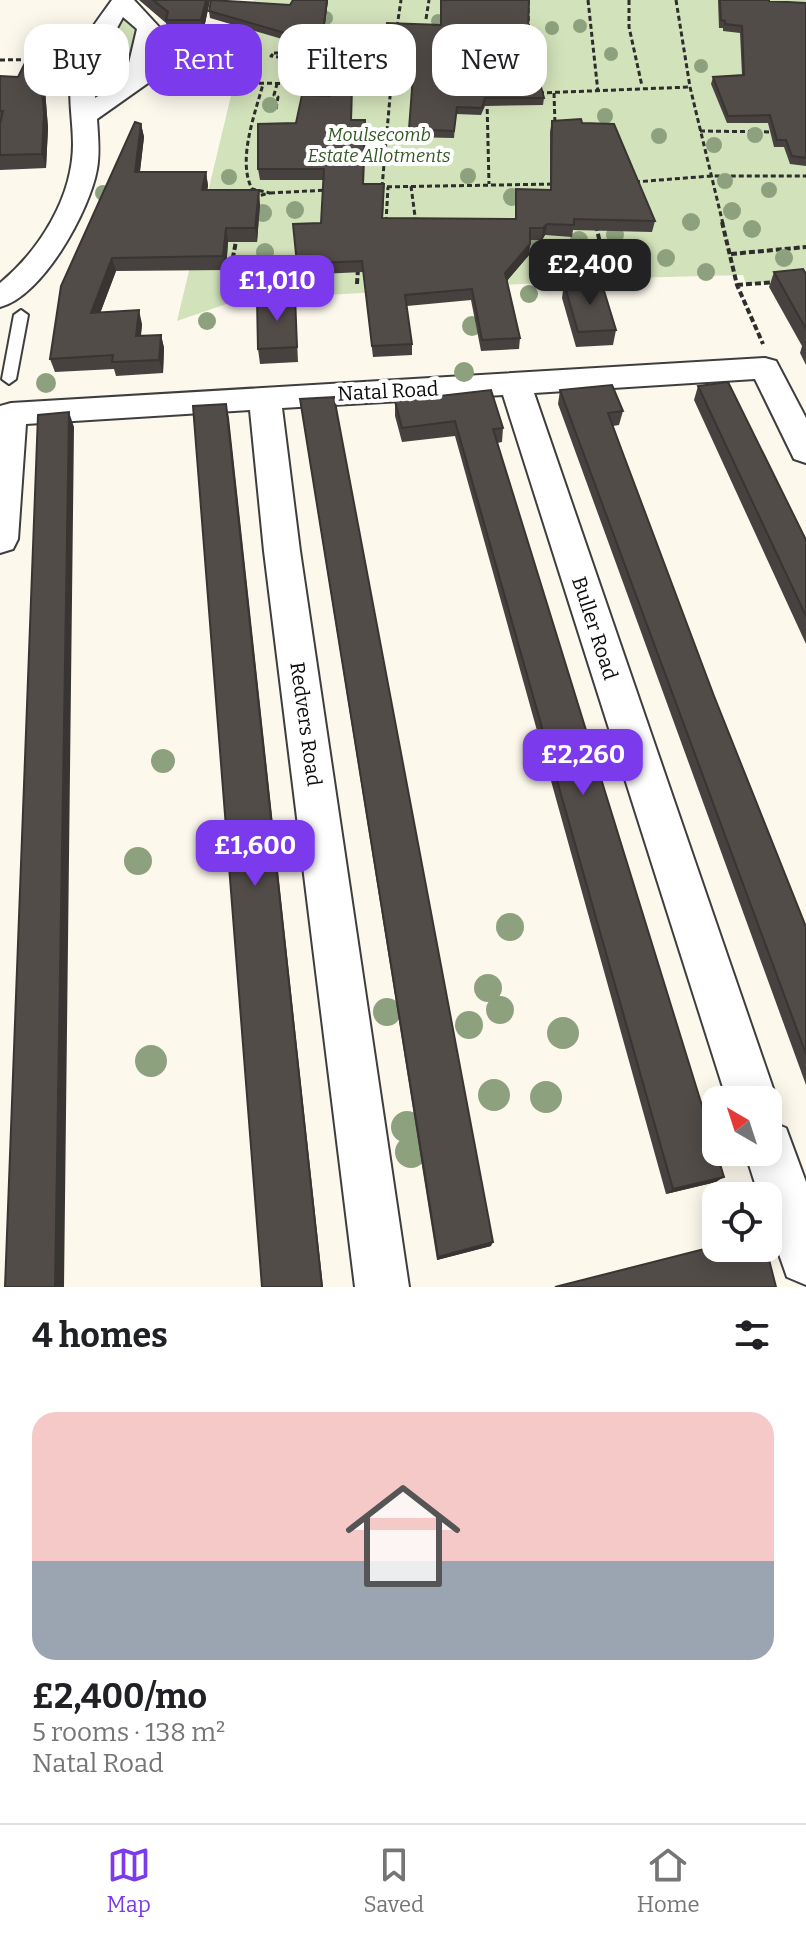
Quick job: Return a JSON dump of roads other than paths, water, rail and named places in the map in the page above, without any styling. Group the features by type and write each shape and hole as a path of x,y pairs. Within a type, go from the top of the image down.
{"street":[{"path":"0,298 36,266 75,197 86,153 82,80 88,58 122,1 149,28 136,83 84,116"},
{"name":"Natal Road","path":"0,539 11,414 765,368 806,451"},
{"name":"Buller Road","path":"515,384 747,1086"},
{"name":"Redvers Road","path":"265,399 282,551 382,1287"},
{"path":"775,1166 806,1258"}],"lane":[{"path":"9,379 8,351 21,315"}],"park label":[{"name":"Moulsecomb Estate Allotments","path":"379,145"}]}
